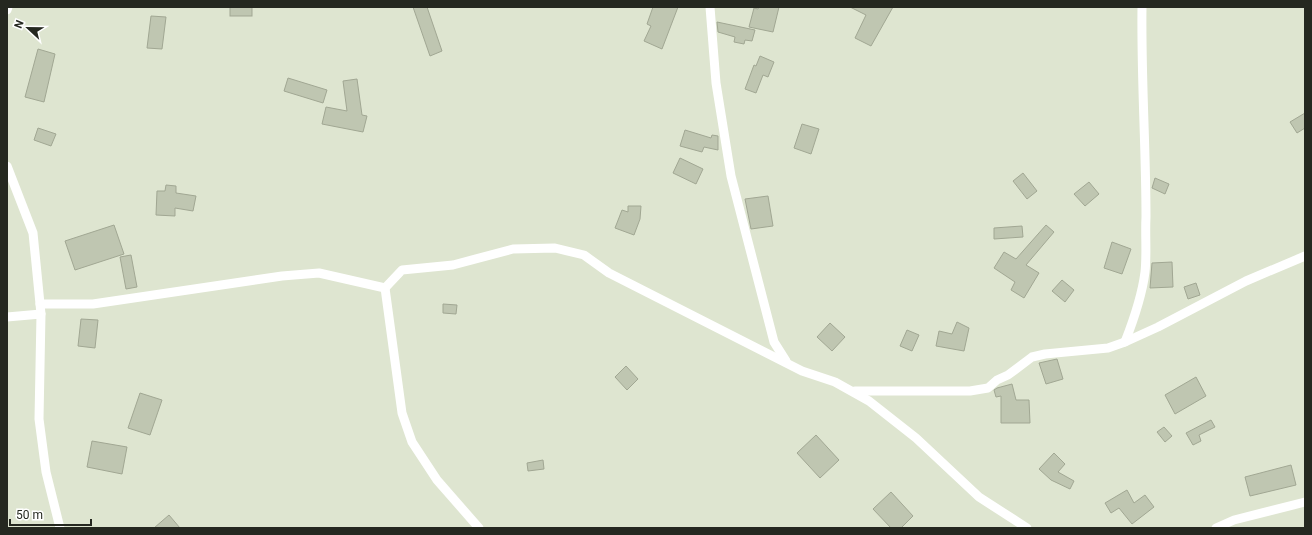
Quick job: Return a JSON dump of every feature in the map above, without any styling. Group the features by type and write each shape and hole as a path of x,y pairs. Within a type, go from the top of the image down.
{"street":[{"path":"710,7 716,83 731,176 774,342 786,363"},
{"path":"1125,342 1136,313 1145,272 1146,183 1145,113 1141,55 1142,7"},
{"path":"7,166 33,232 41,314 40,419 46,472 60,528"},
{"path":"385,288 402,270 453,265 513,249 554,248 584,255 609,273 786,363 802,371 835,382 853,391 897,421 979,497 1026,528"},
{"path":"853,391 970,391 988,388 997,380 1008,375 1032,357 1045,354 1108,348 1125,342 1158,327 1246,280 1305,256"},
{"path":"40,304 93,304 282,276 319,273 385,288"},
{"path":"385,288 402,413 412,442 437,480 479,528"},
{"path":"7,317 41,314"},
{"path":"1216,528 1234,520 1305,502"}],"building":[{"path":"230,7 252,7 252,16 230,16"},
{"path":"413,7 427,7 442,51 430,56"},
{"path":"653,7 678,7 662,49 644,41 651,26 647,24"},
{"path":"759,7 779,7 773,32 749,27 754,8 758,9"},
{"path":"850,7 893,7 871,46 855,38 866,15"},
{"path":"151,16 166,17 162,49 147,48"},
{"path":"717,22 755,30 752,41 745,40 744,44 734,42 735,37 718,32"},
{"path":"38,49 55,54 44,102 25,97"},
{"path":"760,56 774,62 768,77 763,75 756,93 745,89 754,65 756,66"},
{"path":"288,78 327,90 323,103 284,91"},
{"path":"357,79 362,115 367,116 363,132 322,124 326,107 347,111 343,81"},
{"path":"1305,113 1305,128 1297,133 1290,122"},
{"path":"802,124 819,129 811,154 794,148"},
{"path":"38,128 56,134 51,146 34,140"},
{"path":"685,130 711,138 712,135 718,136 718,150 704,147 702,152 680,146"},
{"path":"680,158 703,169 696,184 673,173"},
{"path":"1023,173 1037,191 1027,199 1013,181"},
{"path":"1155,178 1169,184 1165,194 1152,188"},
{"path":"1089,182 1099,194 1085,206 1074,194"},
{"path":"166,185 176,186 176,193 196,196 193,211 175,208 175,216 156,215 157,191 165,191"},
{"path":"768,196 773,226 751,229 745,199"},
{"path":"628,206 641,206 640,219 634,235 615,228 622,210 628,212"},
{"path":"114,225 124,254 75,270 65,241"},
{"path":"1046,225 1054,232 1026,265 1039,273 1024,298 1011,290 1015,282 994,268 1004,252 1016,259"},
{"path":"1022,226 1023,237 994,239 994,228"},
{"path":"1112,242 1131,249 1122,274 1104,268"},
{"path":"131,255 137,287 126,289 120,257"},
{"path":"1172,262 1173,287 1150,288 1152,263"},
{"path":"1062,280 1074,290 1065,302 1052,291"},
{"path":"1196,283 1200,295 1188,299 1184,287"},
{"path":"443,304 457,305 456,314 443,313"},
{"path":"81,319 98,320 95,348 78,346"},
{"path":"957,322 969,328 964,351 936,346 939,331 952,334"},
{"path":"830,323 845,337 832,351 817,337"},
{"path":"907,330 919,335 912,351 900,346"},
{"path":"1057,359 1063,379 1046,384 1039,363"},
{"path":"626,366 638,379 627,390 615,377"},
{"path":"1196,377 1206,396 1175,414 1165,395"},
{"path":"1012,384 1016,400 1029,400 1030,423 1001,423 1001,396 996,397 994,390"},
{"path":"140,393 162,400 150,435 128,428"},
{"path":"1211,420 1215,427 1199,435 1201,441 1193,445 1186,433"},
{"path":"1164,427 1172,436 1165,442 1157,432"},
{"path":"816,435 839,460 820,478 797,453"},
{"path":"92,441 127,447 122,474 87,467"},
{"path":"1054,453 1065,464 1058,472 1074,481 1070,489 1051,480 1039,469"},
{"path":"543,460 544,469 528,471 527,463"},
{"path":"1291,465 1296,485 1250,496 1245,477"},
{"path":"1127,490 1134,503 1145,495 1154,507 1132,524 1119,508 1111,513 1105,503"},
{"path":"891,492 913,516 901,528 891,528 873,509"},
{"path":"169,515 180,528 154,528"}]}
